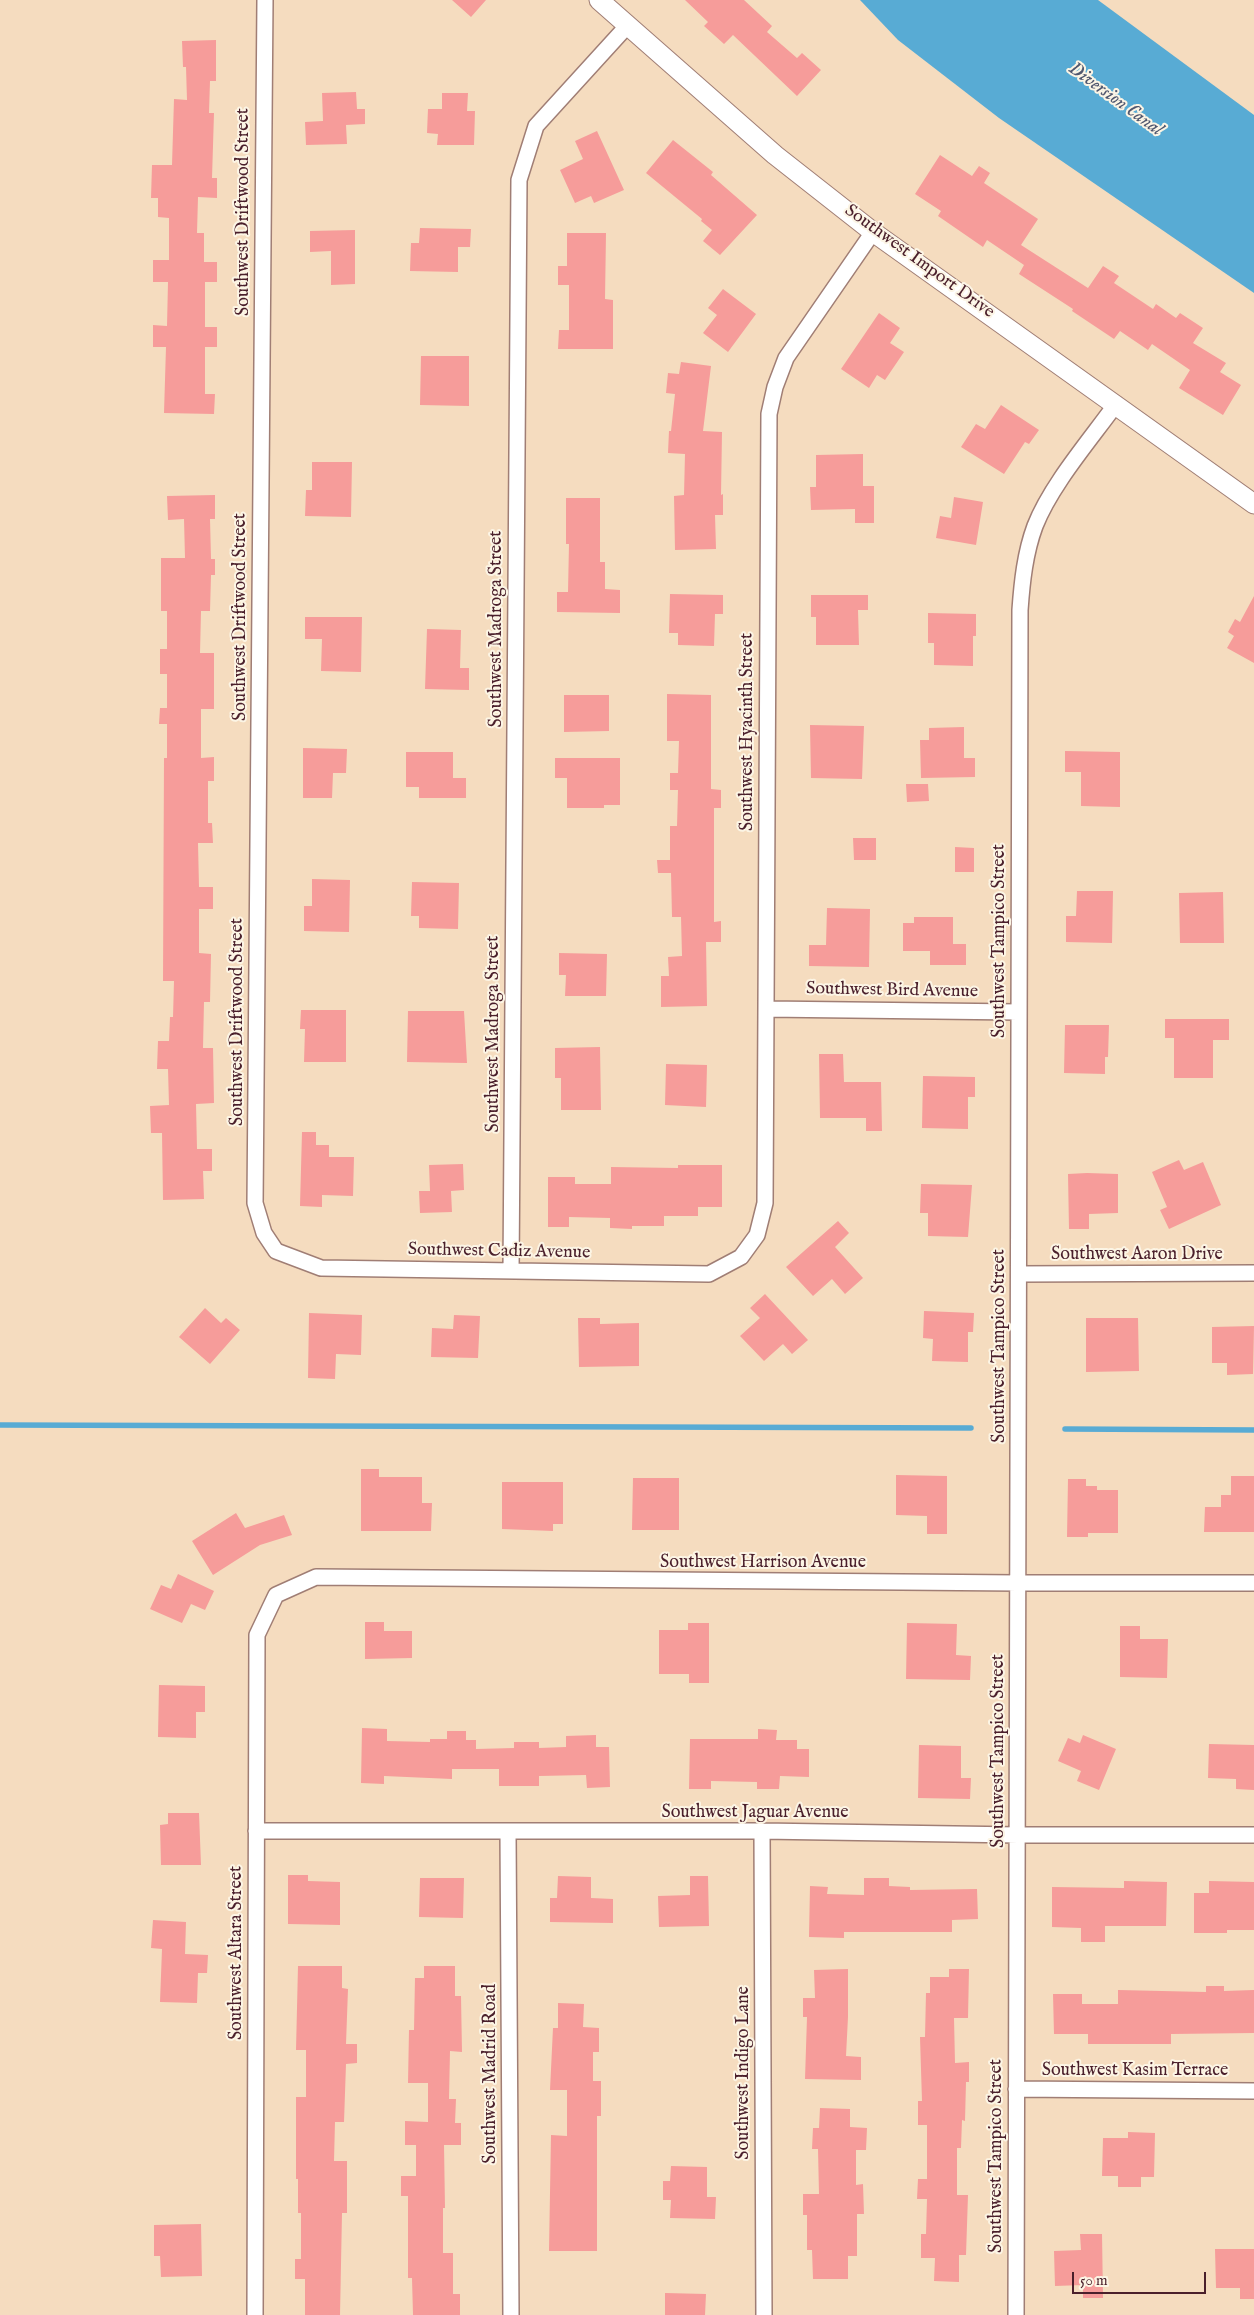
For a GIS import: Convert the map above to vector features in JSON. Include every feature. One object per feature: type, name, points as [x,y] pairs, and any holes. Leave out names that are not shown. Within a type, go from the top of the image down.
[{"type":"street","name":"Southwest Driftwood Street","points":[[264,0],[256,1203],[264,1233]]},
{"type":"street","name":"Southwest Import Drive","points":[[600,0],[775,154],[873,232],[1254,504]]},
{"type":"street","name":"Southwest Madroga Street","points":[[511,1271],[519,180],[536,126],[628,25]]},
{"type":"street","name":"Southwest Hyacinth Street","points":[[741,1258],[757,1235],[765,1203],[768,414],[775,387],[786,358],[873,232]]},
{"type":"street","name":"Southwest Tampico Street","points":[[1016,2315],[1020,620],[1023,578],[1028,548],[1035,525],[1052,493],[1116,404]]},
{"type":"street","name":"Southwest Bird Avenue","points":[[766,1009],[1018,1012]]},
{"type":"street","name":"Southwest Cadiz Avenue","points":[[264,1233],[276,1251],[321,1268],[709,1274],[741,1258]]},
{"type":"street","name":"Southwest Aaron Drive","points":[[1019,1274],[1254,1273]]},
{"type":"street","name":"Southwest Harrison Avenue","points":[[276,1595],[316,1578],[1018,1584],[1254,1583]]},
{"type":"street","name":"Southwest Altara Street","points":[[255,2315],[257,1635],[276,1595]]},
{"type":"street","name":"Southwest Jaguar Avenue","points":[[256,1830],[508,1832],[762,1831],[1018,1835],[1254,1835]]},
{"type":"street","name":"Southwest Indigo Lane","points":[[762,1831],[764,2315]]},
{"type":"street","name":"Southwest Madrid Road","points":[[508,1832],[511,2315]]},
{"type":"street","name":"Southwest Kasim Terrace","points":[[1016,2089],[1254,2091]]},
{"type":"water","name":"Diversion Canal","points":[[860,0],[1098,0],[1254,115],[1254,293],[999,118],[898,40]]},
{"type":"building","points":[[452,0],[486,0],[471,17]]},
{"type":"building","points":[[685,0],[744,0],[772,26],[767,32],[797,58],[802,53],[821,70],[797,96],[733,35],[724,44],[704,26],[708,22]]},
{"type":"building","points":[[216,40],[216,81],[210,81],[209,113],[214,113],[212,178],[217,178],[217,198],[198,197],[197,233],[204,233],[204,262],[217,262],[217,282],[205,282],[205,327],[217,327],[217,347],[205,347],[205,394],[215,394],[214,414],[164,413],[166,347],[153,347],[153,325],[167,326],[168,282],[153,282],[153,260],[169,260],[169,218],[158,217],[158,198],[151,198],[152,165],[172,165],[174,99],[187,100],[186,67],[183,67],[182,41]]},
{"type":"building","points":[[356,92],[357,109],[365,109],[365,124],[346,125],[347,144],[306,145],[305,122],[323,121],[322,93]]},
{"type":"building","points":[[442,93],[468,93],[467,111],[475,111],[474,145],[437,145],[438,134],[427,133],[428,109],[442,109]]},
{"type":"building","points":[[597,131],[624,190],[594,203],[591,196],[575,203],[560,170],[583,159],[575,141]]},
{"type":"building","points":[[673,140],[713,172],[711,175],[757,215],[720,255],[703,241],[712,230],[701,221],[702,219],[646,173]]},
{"type":"building","points":[[940,155],[972,176],[979,166],[990,173],[984,183],[1038,219],[1021,245],[1088,288],[1103,266],[1119,276],[1114,283],[1153,309],[1156,304],[1176,318],[1180,313],[1203,328],[1193,343],[1226,363],[1220,372],[1241,385],[1223,415],[1179,388],[1190,370],[1152,344],[1148,350],[1120,331],[1114,339],[1072,311],[1073,309],[1019,274],[1024,265],[987,240],[983,247],[938,216],[941,211],[915,194]]},
{"type":"building","points":[[420,228],[471,229],[470,247],[458,247],[458,272],[410,271],[411,243],[419,243]]},
{"type":"building","points":[[355,230],[355,284],[331,285],[331,251],[310,252],[310,231]]},
{"type":"building","points":[[567,233],[606,233],[605,299],[613,300],[613,349],[558,349],[559,330],[569,330],[569,285],[558,285],[558,266],[567,266]]},
{"type":"building","points":[[723,289],[756,314],[728,352],[703,333],[717,315],[708,308]]},
{"type":"building","points":[[879,313],[900,328],[890,343],[904,352],[885,380],[877,375],[869,388],[841,369]]},
{"type":"building","points":[[421,356],[469,356],[469,406],[420,405]]},
{"type":"building","points":[[681,362],[711,366],[703,431],[722,432],[721,495],[723,494],[723,515],[715,515],[716,549],[675,550],[674,496],[684,495],[685,454],[668,453],[669,431],[671,431],[675,394],[666,393],[668,373],[679,374]]},
{"type":"building","points":[[1001,405],[1039,430],[1029,444],[1025,442],[1004,474],[961,447],[976,424],[985,429]]},
{"type":"building","points":[[863,454],[863,486],[874,486],[874,523],[855,523],[855,509],[811,510],[810,487],[816,487],[816,455]]},
{"type":"building","points":[[312,462],[352,462],[351,517],[305,516],[306,490],[312,490]]},
{"type":"building","points":[[215,495],[215,519],[210,519],[211,559],[215,559],[215,575],[211,575],[210,611],[201,611],[200,653],[214,653],[214,709],[201,709],[201,758],[214,757],[214,781],[208,781],[208,823],[212,823],[213,843],[198,843],[199,887],[213,887],[213,909],[199,909],[199,953],[211,954],[210,1002],[204,1002],[203,1048],[213,1048],[214,1103],[196,1104],[197,1149],[212,1149],[212,1171],[203,1171],[204,1199],[163,1200],[162,1133],[151,1133],[150,1106],[169,1105],[168,1069],[157,1069],[158,1041],[169,1041],[170,1017],[173,1017],[174,981],[163,981],[164,758],[167,758],[167,724],[159,724],[160,708],[167,708],[167,674],[160,674],[160,649],[167,649],[167,611],[161,611],[161,558],[185,558],[184,519],[168,520],[167,496]]},
{"type":"building","points":[[954,497],[983,502],[976,545],[936,538],[940,516],[951,518]]},
{"type":"building","points":[[566,498],[600,498],[600,562],[605,562],[605,589],[620,590],[620,613],[557,612],[557,592],[568,592],[569,544],[566,544]]},
{"type":"building","points":[[670,594],[723,595],[723,614],[715,614],[714,646],[678,645],[678,633],[669,633]]},
{"type":"building","points":[[811,595],[868,595],[868,610],[858,610],[859,645],[816,645],[816,617],[811,617]]},
{"type":"building","points":[[1254,596],[1254,663],[1227,648],[1234,636],[1228,632],[1235,619],[1240,622]]},
{"type":"building","points":[[928,613],[976,614],[976,636],[973,636],[973,666],[934,665],[934,643],[928,643]]},
{"type":"building","points":[[305,617],[362,617],[361,672],[321,671],[322,639],[305,639]]},
{"type":"building","points":[[427,629],[461,630],[460,668],[469,668],[469,690],[425,689]]},
{"type":"building","points":[[667,694],[711,695],[711,789],[721,790],[721,808],[714,808],[714,922],[721,921],[721,942],[706,942],[707,1006],[661,1007],[661,976],[669,976],[668,957],[682,956],[681,917],[672,917],[671,873],[658,873],[657,860],[670,860],[670,826],[677,826],[678,790],[670,790],[670,773],[678,773],[679,741],[667,741]]},
{"type":"building","points":[[564,695],[609,695],[609,731],[564,732]]},
{"type":"building","points":[[810,725],[864,726],[862,779],[811,778]]},
{"type":"building","points":[[964,727],[964,758],[975,758],[975,777],[921,778],[920,740],[929,740],[929,728]]},
{"type":"building","points":[[303,748],[347,749],[346,773],[333,773],[332,798],[303,798]]},
{"type":"building","points":[[1065,751],[1120,752],[1120,807],[1081,806],[1081,772],[1065,772]]},
{"type":"building","points":[[406,752],[453,752],[453,778],[466,778],[466,798],[419,798],[419,787],[406,787]]},
{"type":"building","points":[[555,758],[620,758],[620,805],[604,805],[604,808],[567,808],[567,778],[555,778]]},
{"type":"building","points":[[906,784],[928,784],[929,801],[907,802]]},
{"type":"building","points":[[853,838],[876,838],[876,860],[854,860]]},
{"type":"building","points":[[955,847],[974,848],[974,872],[955,872]]},
{"type":"building","points":[[312,879],[350,880],[349,932],[304,931],[304,906],[312,906]]},
{"type":"building","points":[[412,882],[459,883],[458,929],[419,928],[419,916],[411,916]]},
{"type":"building","points":[[1077,891],[1113,891],[1112,943],[1066,942],[1066,916],[1076,916]]},
{"type":"building","points":[[1223,892],[1224,943],[1180,943],[1179,893]]},
{"type":"building","points":[[827,908],[870,909],[869,967],[809,966],[809,945],[826,945]]},
{"type":"building","points":[[914,917],[953,917],[953,944],[966,944],[966,965],[930,965],[930,951],[903,951],[903,923],[914,923]]},
{"type":"building","points":[[559,953],[607,954],[606,996],[565,996],[566,975],[559,975]]},
{"type":"building","points":[[301,1010],[346,1010],[346,1062],[304,1062],[305,1029],[300,1029]]},
{"type":"building","points":[[408,1011],[464,1011],[467,1063],[407,1062]]},
{"type":"building","points":[[1165,1019],[1229,1019],[1229,1040],[1213,1040],[1213,1078],[1174,1078],[1174,1038],[1165,1038]]},
{"type":"building","points":[[1065,1025],[1109,1025],[1108,1057],[1105,1057],[1105,1074],[1064,1073]]},
{"type":"building","points":[[600,1047],[601,1110],[561,1110],[561,1078],[555,1078],[555,1048]]},
{"type":"building","points":[[819,1054],[843,1054],[844,1082],[881,1082],[882,1131],[866,1131],[866,1118],[820,1118]]},
{"type":"building","points":[[666,1064],[707,1065],[706,1107],[665,1105]]},
{"type":"building","points":[[923,1076],[975,1077],[975,1097],[968,1097],[968,1129],[922,1128]]},
{"type":"building","points":[[302,1132],[316,1132],[316,1145],[329,1145],[329,1157],[354,1157],[353,1196],[322,1195],[322,1207],[300,1206]]},
{"type":"building","points":[[1179,1160],[1184,1170],[1203,1162],[1221,1205],[1169,1229],[1160,1210],[1167,1207],[1152,1172]]},
{"type":"building","points":[[463,1164],[464,1190],[451,1191],[452,1212],[420,1213],[419,1191],[430,1191],[429,1165]]},
{"type":"building","points":[[678,1165],[722,1165],[722,1207],[698,1207],[698,1216],[664,1216],[664,1226],[632,1226],[632,1229],[610,1228],[610,1218],[569,1217],[569,1227],[548,1227],[548,1177],[575,1177],[575,1184],[611,1184],[611,1167],[678,1168]]},
{"type":"building","points":[[1068,1174],[1118,1174],[1118,1213],[1089,1214],[1089,1229],[1069,1229]]},
{"type":"building","points":[[921,1184],[972,1185],[968,1237],[928,1236],[928,1213],[920,1213]]},
{"type":"building","points":[[838,1221],[849,1233],[835,1247],[863,1278],[845,1294],[832,1279],[813,1296],[786,1267]]},
{"type":"building","points":[[765,1294],[808,1340],[792,1354],[783,1344],[764,1361],[740,1336],[760,1318],[750,1308]]},
{"type":"building","points":[[205,1308],[221,1323],[226,1318],[240,1330],[210,1364],[179,1337]]},
{"type":"building","points":[[924,1311],[974,1313],[973,1332],[968,1332],[968,1362],[932,1361],[933,1339],[923,1338]]},
{"type":"building","points":[[309,1313],[362,1315],[361,1355],[336,1354],[335,1379],[308,1378]]},
{"type":"building","points":[[454,1315],[480,1316],[478,1358],[431,1357],[432,1328],[453,1329]]},
{"type":"building","points":[[578,1318],[600,1318],[600,1324],[639,1323],[639,1366],[579,1367]]},
{"type":"building","points":[[1086,1318],[1138,1318],[1139,1371],[1086,1372]]},
{"type":"building","points":[[1254,1326],[1253,1374],[1227,1375],[1227,1363],[1212,1363],[1212,1327]]},
{"type":"building","points":[[361,1469],[379,1469],[379,1477],[422,1477],[422,1503],[432,1503],[431,1531],[361,1531]]},
{"type":"building","points":[[896,1475],[947,1476],[947,1534],[927,1534],[927,1516],[896,1515]]},
{"type":"building","points":[[1231,1476],[1254,1476],[1254,1532],[1204,1532],[1205,1507],[1221,1507],[1221,1495],[1231,1495]]},
{"type":"building","points":[[633,1478],[679,1478],[679,1530],[632,1530]]},
{"type":"building","points":[[1068,1479],[1086,1479],[1086,1486],[1097,1486],[1097,1490],[1118,1490],[1118,1533],[1088,1533],[1088,1537],[1067,1537]]},
{"type":"building","points":[[502,1482],[563,1482],[563,1524],[553,1524],[553,1531],[502,1529]]},
{"type":"building","points":[[236,1513],[245,1528],[284,1515],[292,1535],[260,1545],[213,1575],[192,1541]]},
{"type":"building","points":[[178,1574],[214,1591],[205,1610],[191,1604],[182,1623],[150,1609],[161,1585],[171,1589]]},
{"type":"building","points":[[365,1622],[384,1622],[384,1631],[412,1631],[412,1658],[365,1659]]},
{"type":"building","points":[[688,1623],[709,1623],[709,1683],[689,1683],[689,1674],[659,1674],[659,1630],[688,1630]]},
{"type":"building","points":[[907,1623],[957,1624],[956,1655],[971,1656],[970,1680],[906,1679]]},
{"type":"building","points":[[1120,1626],[1140,1626],[1140,1639],[1168,1639],[1167,1678],[1120,1677]]},
{"type":"building","points":[[159,1685],[205,1686],[205,1712],[196,1712],[196,1738],[158,1737]]},
{"type":"building","points":[[362,1728],[387,1729],[387,1741],[430,1742],[430,1739],[447,1739],[447,1731],[466,1731],[466,1740],[476,1740],[476,1749],[514,1748],[514,1742],[539,1742],[539,1748],[566,1747],[566,1736],[596,1735],[596,1747],[609,1747],[610,1787],[587,1788],[586,1775],[539,1776],[539,1786],[499,1786],[499,1769],[452,1769],[452,1779],[384,1776],[384,1784],[361,1783]]},
{"type":"building","points":[[758,1729],[777,1730],[776,1740],[797,1740],[797,1749],[809,1749],[809,1777],[780,1776],[779,1789],[757,1789],[757,1782],[711,1781],[711,1789],[689,1789],[690,1739],[758,1739]]},
{"type":"building","points":[[1083,1735],[1116,1749],[1099,1790],[1077,1781],[1081,1771],[1058,1761],[1068,1738],[1080,1743]]},
{"type":"building","points":[[1209,1744],[1254,1745],[1254,1790],[1236,1789],[1236,1779],[1208,1778]]},
{"type":"building","points":[[919,1745],[961,1746],[961,1778],[971,1778],[970,1799],[918,1798]]},
{"type":"building","points":[[168,1813],[199,1813],[201,1865],[161,1865],[160,1825],[168,1824]]},
{"type":"building","points":[[288,1875],[308,1875],[308,1881],[340,1882],[340,1925],[288,1924]]},
{"type":"building","points":[[558,1876],[591,1877],[591,1898],[613,1899],[613,1923],[550,1922],[550,1898],[557,1898]]},
{"type":"building","points":[[690,1876],[708,1876],[709,1926],[659,1927],[658,1896],[690,1895]]},
{"type":"building","points":[[420,1878],[464,1878],[463,1918],[419,1917]]},
{"type":"building","points":[[864,1878],[889,1878],[889,1886],[910,1887],[910,1890],[977,1889],[978,1919],[952,1920],[952,1932],[844,1932],[844,1938],[809,1937],[810,1886],[828,1887],[827,1894],[864,1895]]},
{"type":"building","points":[[1124,1881],[1167,1882],[1166,1926],[1105,1926],[1105,1942],[1081,1942],[1081,1928],[1052,1927],[1052,1887],[1124,1888]]},
{"type":"building","points":[[1209,1881],[1254,1882],[1254,1930],[1227,1930],[1227,1933],[1194,1933],[1194,1893],[1209,1893]]},
{"type":"building","points":[[153,1920],[186,1922],[185,1954],[208,1955],[207,1973],[198,1973],[197,2003],[160,2002],[162,1949],[151,1948]]},
{"type":"building","points":[[298,1966],[342,1966],[342,1988],[348,1989],[346,2044],[357,2044],[357,2063],[346,2064],[344,2122],[335,2122],[334,2161],[347,2161],[347,2213],[342,2213],[340,2315],[305,2315],[305,2279],[295,2279],[295,2259],[301,2259],[301,2213],[298,2213],[298,2179],[296,2179],[296,2097],[306,2097],[306,2050],[296,2050]]},
{"type":"building","points":[[424,1966],[455,1966],[455,1996],[461,1996],[462,2052],[450,2051],[449,2099],[456,2099],[455,2123],[461,2123],[461,2145],[444,2145],[445,2208],[443,2208],[443,2253],[453,2253],[453,2294],[460,2294],[460,2315],[413,2315],[412,2278],[408,2278],[408,2196],[401,2196],[401,2176],[416,2176],[416,2145],[405,2145],[405,2121],[428,2122],[428,2083],[408,2083],[409,2030],[414,2030],[415,1978],[424,1978]]},
{"type":"building","points":[[848,1969],[846,2056],[861,2057],[861,2080],[805,2079],[807,2017],[803,2017],[803,1998],[815,1998],[814,1970]]},
{"type":"building","points":[[949,1969],[969,1969],[968,2018],[954,2018],[955,2063],[969,2062],[969,2082],[966,2082],[965,2121],[962,2120],[961,2148],[957,2148],[957,2195],[968,2195],[966,2255],[959,2255],[959,2282],[934,2281],[935,2258],[921,2258],[921,2234],[926,2234],[927,2199],[917,2199],[918,2179],[927,2179],[927,2125],[918,2125],[918,2101],[922,2101],[920,2037],[925,2037],[926,1993],[930,1993],[930,1977],[949,1977]]},
{"type":"building","points":[[1206,1986],[1224,1986],[1224,1991],[1254,1990],[1254,2033],[1171,2034],[1171,2044],[1088,2044],[1088,2034],[1054,2034],[1053,1994],[1082,1994],[1082,2004],[1118,2004],[1118,1990],[1206,1992]]},
{"type":"building","points":[[558,2003],[584,2004],[583,2027],[599,2028],[599,2052],[593,2052],[593,2081],[601,2081],[601,2116],[597,2116],[597,2251],[549,2251],[551,2135],[567,2136],[567,2090],[550,2090],[553,2028],[558,2028]]},
{"type":"building","points":[[820,2108],[850,2109],[850,2127],[867,2128],[866,2150],[856,2150],[856,2185],[863,2184],[864,2214],[857,2214],[857,2256],[848,2256],[848,2279],[813,2279],[812,2250],[807,2250],[807,2215],[803,2215],[803,2194],[819,2194],[818,2149],[812,2149],[813,2128],[819,2128]]},
{"type":"building","points":[[1128,2132],[1155,2133],[1154,2177],[1141,2177],[1141,2187],[1118,2187],[1118,2176],[1102,2176],[1103,2138],[1128,2138]]},
{"type":"building","points":[[671,2166],[707,2167],[707,2197],[716,2197],[715,2219],[670,2218],[671,2200],[663,2200],[663,2181],[670,2181]]},
{"type":"building","points":[[201,2224],[202,2276],[161,2277],[160,2256],[154,2256],[154,2225]]},
{"type":"building","points":[[1080,2234],[1102,2234],[1103,2298],[1083,2298],[1083,2285],[1055,2286],[1054,2251],[1081,2250]]},
{"type":"building","points":[[1215,2249],[1254,2249],[1254,2299],[1240,2299],[1240,2288],[1216,2288]]},
{"type":"building","points":[[665,2293],[706,2294],[705,2315],[665,2315]]},
{"type":"waterway","points":[[0,1425],[971,1428]]},
{"type":"waterway","points":[[1065,1429],[1254,1430]]}]
